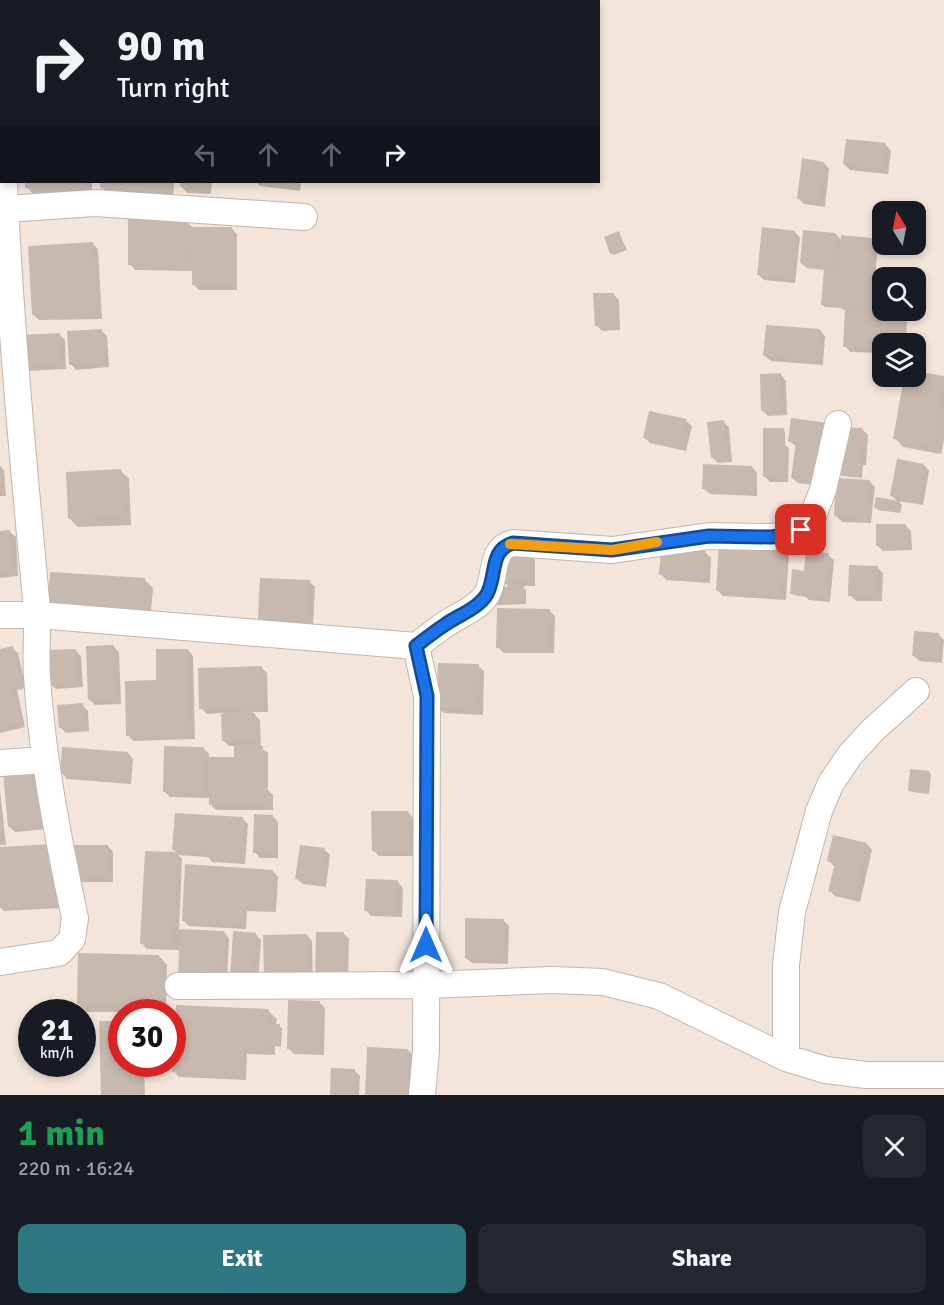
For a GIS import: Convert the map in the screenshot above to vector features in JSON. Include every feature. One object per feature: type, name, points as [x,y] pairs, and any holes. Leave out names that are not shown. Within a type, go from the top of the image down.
[{"type":"street","points":[[0,962],[59,953],[72,939],[75,918],[45,760],[36,673],[38,615],[18,405],[4,183]]},
{"type":"street","points":[[5,209],[95,203],[304,217]]},
{"type":"street","points":[[0,615],[38,615],[416,646],[480,603],[490,587],[497,555],[505,545],[513,543],[612,550],[709,536],[771,537],[795,534],[812,518],[823,490],[838,424]]},
{"type":"street","points":[[416,646],[427,696],[427,985],[426,1050],[422,1095]]},
{"type":"street","points":[[786,1058],[786,965],[792,912],[819,812],[831,783],[850,755],[872,731],[916,691]]},
{"type":"street","points":[[0,763],[45,760]]},
{"type":"street","points":[[178,986],[427,985],[551,980],[603,982],[659,996],[786,1058],[826,1070],[866,1076],[944,1075]]},
{"type":"building","points":[[846,139],[886,143],[883,169],[843,164]]},
{"type":"building","points":[[802,158],[824,162],[819,202],[797,199]]},
{"type":"building","points":[[25,183],[87,183],[87,189],[25,188]]},
{"type":"building","points":[[100,183],[169,183],[168,192],[100,188]]},
{"type":"building","points":[[181,183],[207,183],[206,189],[180,187]]},
{"type":"building","points":[[278,183],[296,183],[295,186]]},
{"type":"building","points":[[128,219],[187,220],[187,227],[232,227],[232,285],[192,285],[192,250],[187,250],[186,266],[128,265]]},
{"type":"building","points":[[762,227],[795,231],[790,278],[757,275]]},
{"type":"building","points":[[803,230],[836,233],[833,266],[800,263]]},
{"type":"building","points":[[619,231],[625,248],[610,254],[604,237]]},
{"type":"building","points":[[841,235],[872,238],[867,308],[821,305],[824,269],[838,271]]},
{"type":"building","points":[[93,242],[97,314],[32,315],[28,246]]},
{"type":"building","points":[[593,293],[614,293],[615,325],[595,326]]},
{"type":"building","points":[[845,310],[872,311],[872,321],[902,321],[901,333],[872,333],[872,348],[843,347]]},
{"type":"building","points":[[766,325],[820,329],[818,360],[763,356]]},
{"type":"building","points":[[102,329],[104,362],[69,365],[67,331]]},
{"type":"building","points":[[60,333],[61,364],[21,366],[20,335]]},
{"type":"building","points":[[781,373],[782,410],[761,411],[760,374]]},
{"type":"building","points":[[926,373],[944,376],[933,446],[893,439],[902,387],[926,387]]},
{"type":"building","points":[[649,411],[687,419],[680,446],[643,438]]},
{"type":"building","points":[[791,418],[829,423],[821,482],[791,478],[796,442],[788,441]]},
{"type":"building","points":[[724,420],[727,456],[711,458],[707,422]]},
{"type":"building","points":[[842,427],[863,428],[860,476],[839,474]]},
{"type":"building","points":[[763,428],[784,428],[783,477],[763,477]]},
{"type":"building","points":[[897,459],[924,464],[918,501],[890,496]]},
{"type":"building","points":[[703,464],[752,466],[752,491],[702,489]]},
{"type":"building","points":[[121,469],[123,516],[68,519],[66,472]]},
{"type":"building","points":[[836,478],[870,480],[865,518],[834,516]]},
{"type":"building","points":[[876,497],[900,501],[898,512],[874,508]]},
{"type":"building","points":[[876,524],[906,524],[907,545],[876,546]]},
{"type":"building","points":[[10,530],[13,571],[0,572],[0,531]]},
{"type":"building","points":[[719,542],[784,546],[781,596],[716,591]]},
{"type":"building","points":[[661,548],[706,551],[704,578],[659,575]]},
{"type":"building","points":[[806,551],[829,553],[825,597],[790,594],[792,569],[804,571]]},
{"type":"building","points":[[530,553],[530,581],[501,581],[501,554]]},
{"type":"building","points":[[849,565],[878,566],[877,596],[848,596]]},
{"type":"building","points":[[50,572],[145,578],[142,616],[48,610]]},
{"type":"building","points":[[260,578],[310,580],[308,621],[258,619]]},
{"type":"building","points":[[524,586],[524,602],[495,603],[494,587]]},
{"type":"building","points":[[497,608],[550,609],[549,648],[496,648]]},
{"type":"building","points":[[914,631],[939,633],[937,658],[912,656]]},
{"type":"building","points":[[114,645],[116,699],[88,700],[86,646]]},
{"type":"building","points":[[13,646],[21,682],[12,685],[21,722],[0,726],[0,649]]},
{"type":"building","points":[[76,649],[78,682],[49,684],[47,650]]},
{"type":"building","points":[[156,649],[188,649],[190,734],[126,736],[125,681],[156,680]]},
{"type":"building","points":[[438,663],[479,664],[477,710],[436,708]]},
{"type":"building","points":[[262,666],[263,706],[199,709],[198,668]]},
{"type":"building","points":[[83,703],[84,726],[59,728],[57,705]]},
{"type":"building","points":[[255,713],[256,740],[222,741],[221,714]]},
{"type":"building","points":[[164,746],[204,747],[203,793],[163,792]]},
{"type":"building","points":[[234,746],[263,746],[263,788],[268,788],[268,805],[209,805],[209,757],[234,757]]},
{"type":"building","points":[[62,747],[128,752],[126,779],[60,774]]},
{"type":"building","points":[[910,769],[929,771],[927,792],[908,791]]},
{"type":"building","points":[[38,770],[43,824],[8,827],[3,773]]},
{"type":"building","points":[[371,811],[408,811],[409,851],[372,851]]},
{"type":"building","points":[[175,813],[243,817],[240,859],[205,857],[205,852],[172,850]]},
{"type":"building","points":[[254,814],[273,815],[273,853],[253,853]]},
{"type":"building","points":[[833,835],[867,843],[855,897],[828,891],[835,863],[827,861]]},
{"type":"building","points":[[52,844],[56,903],[0,906],[0,847]]},
{"type":"building","points":[[73,845],[108,845],[108,877],[73,877]]},
{"type":"building","points":[[300,845],[325,848],[321,882],[295,879]]},
{"type":"building","points":[[145,851],[177,852],[173,945],[140,944]]},
{"type":"building","points":[[185,864],[273,870],[271,907],[242,906],[240,924],[182,921]]},
{"type":"building","points":[[366,879],[398,880],[397,912],[364,911]]},
{"type":"building","points":[[465,918],[504,919],[503,959],[465,958]]},
{"type":"building","points":[[180,929],[224,931],[221,980],[178,978]]},
{"type":"building","points":[[233,931],[256,933],[252,980],[230,978]]},
{"type":"building","points":[[316,932],[344,932],[343,977],[315,977]]},
{"type":"building","points":[[307,934],[308,979],[264,980],[263,935]]},
{"type":"building","points":[[78,953],[159,955],[158,999],[108,999],[108,1005],[96,1004],[96,999],[77,999]]},
{"type":"building","points":[[288,1000],[320,1001],[319,1050],[287,1049]]},
{"type":"building","points":[[186,1005],[269,1009],[268,1024],[280,1024],[279,1045],[242,1046],[241,1075],[186,1073]]},
{"type":"building","points":[[99,1021],[108,1021],[108,1077],[139,1077],[140,1095],[101,1095]]},
{"type":"building","points":[[367,1047],[408,1049],[406,1095],[365,1095]]},
{"type":"building","points":[[331,1068],[355,1069],[354,1095],[330,1095]]},
{"type":"slow traffic","points":[[510,544],[612,550],[657,542]]},
{"type":"route","points":[[426,945],[427,696],[416,646],[480,603],[490,587],[497,555],[505,545],[513,543],[612,550],[709,536],[771,537],[795,534],[801,530]]}]
